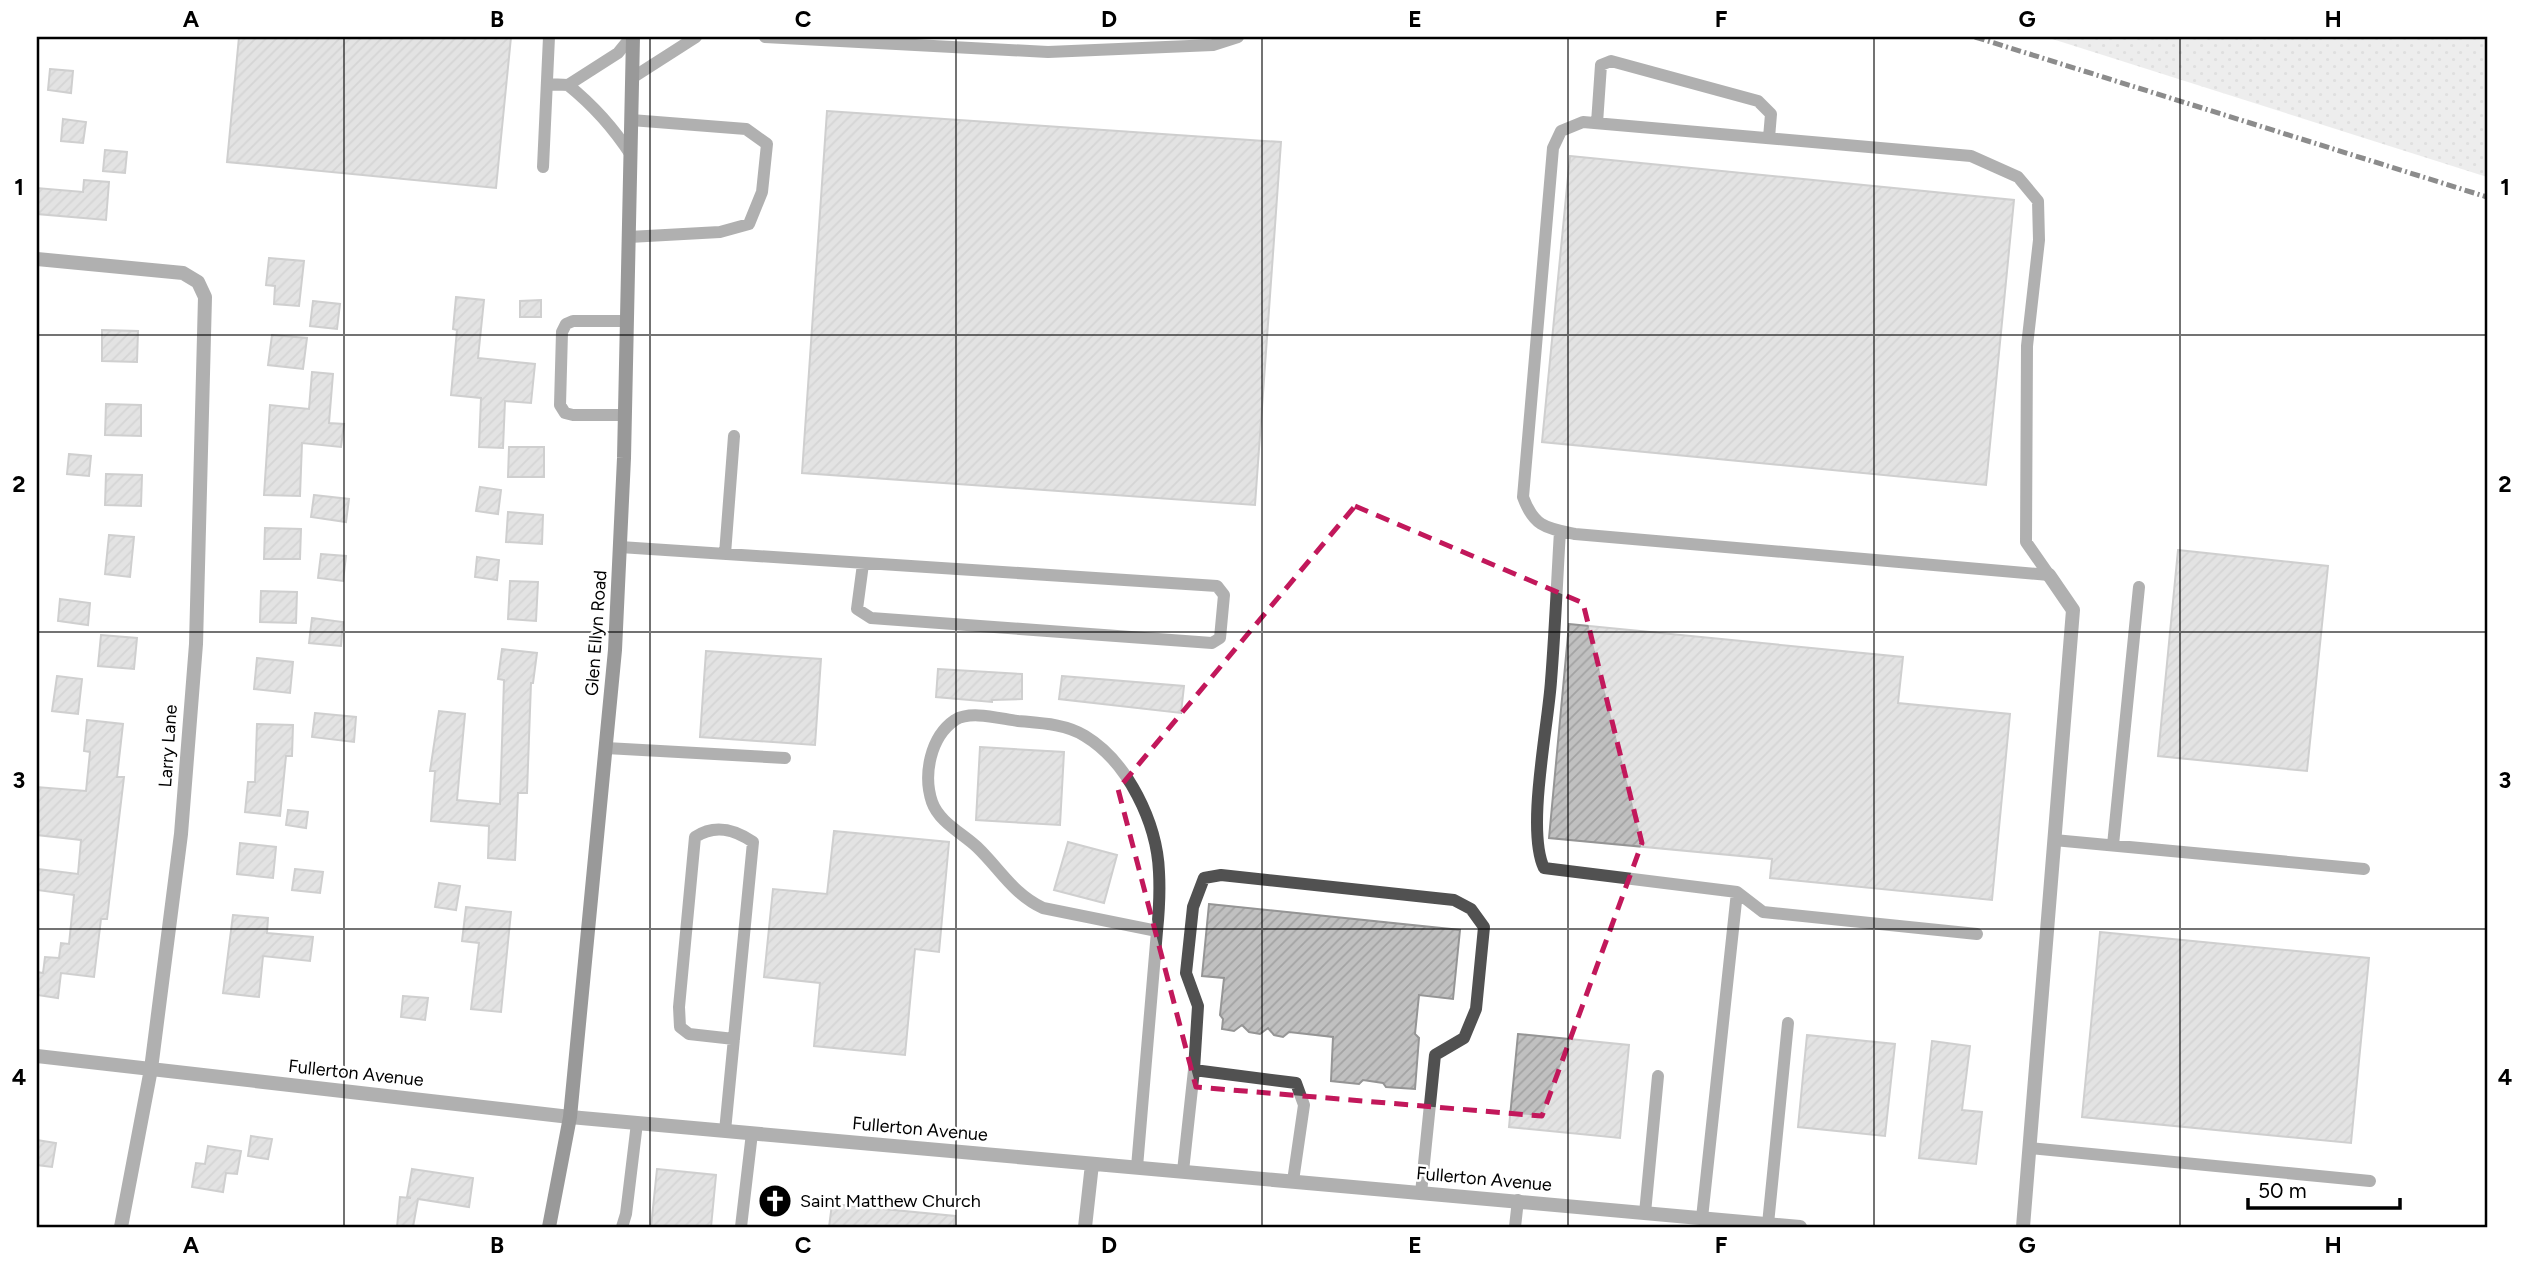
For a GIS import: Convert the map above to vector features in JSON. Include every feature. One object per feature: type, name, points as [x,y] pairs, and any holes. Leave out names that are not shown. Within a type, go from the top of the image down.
[{"type":"street","name":"Glen Ellyn Road","points":[[549,1227],[570,1116],[615,650],[625,415],[632,37]]},
{"type":"street","name":"Larry Lane","points":[[37,259],[183,273],[198,282],[205,297],[195,644],[181,834],[151,1069],[121,1227]]},
{"type":"street","points":[[2023,1227],[2073,610],[2049,576]]},
{"type":"street","name":"Fullerton Avenue","points":[[37,1056],[637,1123],[1800,1227]]},
{"type":"street","points":[[1086,1227],[1092,1164]]},
{"type":"lane","points":[[543,167],[549,37]]},
{"type":"lane","points":[[547,84],[568,85],[618,53],[632,37]]},
{"type":"lane","points":[[632,78],[696,37]]},
{"type":"lane","points":[[765,37],[1048,52],[1213,46],[1238,37]]},
{"type":"lane","points":[[1597,123],[1601,65],[1611,61],[1758,101],[1771,114],[1769,138]]},
{"type":"lane","points":[[568,85],[614,128],[631,155]]},
{"type":"lane","points":[[629,237],[720,232],[749,224],[762,192],[766,144],[746,129],[631,120]]},
{"type":"lane","points":[[1583,122],[1971,156],[2018,177],[2038,201],[2039,240],[2027,346],[2026,542],[2049,576],[1560,531],[1541,526],[1529,514],[1523,497],[1553,148],[1561,131],[1583,122]]},
{"type":"lane","points":[[625,415],[573,415],[565,412],[560,405],[562,332],[566,324],[573,321],[627,321]]},
{"type":"lane","points":[[725,554],[734,436]]},
{"type":"lane","points":[[1560,531],[1551,684],[1536,830],[1538,855],[1544,868],[1737,892],[1763,912],[1977,933]]},
{"type":"lane","points":[[620,547],[1217,586],[1224,595],[1220,638],[1212,643],[871,618],[857,609],[863,564]]},
{"type":"lane","points":[[2113,845],[2139,587]]},
{"type":"lane","points":[[1137,1167],[1157,931],[1159,870],[1154,842],[1140,799],[1110,755],[1084,735],[1048,724],[972,716],[957,719],[943,731],[933,746],[928,780],[932,803],[942,818],[977,847],[1025,900],[1043,908],[1157,931]]},
{"type":"lane","points":[[606,748],[785,758]]},
{"type":"lane","points":[[725,1130],[754,842],[739,832],[707,829],[695,837],[679,1007],[680,1027],[690,1034],[734,1039]]},
{"type":"lane","points":[[2054,840],[2364,869]]},
{"type":"lane","points":[[1183,1171],[1198,1006],[1186,973],[1193,907],[1204,878],[1221,875],[1454,900],[1471,908],[1484,927],[1476,1009],[1464,1038],[1436,1055],[1421,1193]]},
{"type":"lane","points":[[1702,1218],[1737,892]]},
{"type":"lane","points":[[1768,1224],[1788,1023]]},
{"type":"lane","points":[[1194,1070],[1296,1083],[1304,1105],[1293,1181]]},
{"type":"lane","points":[[1645,1213],[1658,1076]]},
{"type":"lane","points":[[622,1227],[626,1214],[637,1123]]},
{"type":"lane","points":[[741,1227],[752,1133]]},
{"type":"lane","points":[[2029,1147],[2370,1181]]},
{"type":"lane","points":[[1515,1227],[1518,1200]]},
{"type":"highlighted area","points":[[1355,506],[1583,603],[1642,843],[1542,1116],[1196,1087],[1118,789]]},
{"type":"shaded area","points":[[2046,37],[2487,37],[2487,177]]},
{"type":"building","points":[[239,37],[511,37],[496,188],[227,162]]},
{"type":"building","points":[[50,69],[73,71],[71,93],[48,90]]},
{"type":"building","points":[[827,111],[1281,142],[1255,505],[802,473]]},
{"type":"building","points":[[63,119],[86,122],[83,143],[61,141]]},
{"type":"building","points":[[105,150],[127,152],[125,173],[103,171]]},
{"type":"building","points":[[1570,156],[2014,200],[1986,485],[1542,442]]},
{"type":"building","points":[[84,180],[109,182],[106,220],[37,214],[37,188],[83,192]]},
{"type":"building","points":[[269,258],[304,261],[299,306],[274,304],[275,286],[266,285]]},
{"type":"building","points":[[456,297],[484,300],[478,358],[535,364],[531,403],[505,401],[503,448],[479,447],[481,398],[451,395],[457,330],[453,329]]},
{"type":"building","points":[[541,300],[541,317],[520,317],[520,301]]},
{"type":"building","points":[[313,301],[340,304],[337,329],[310,326]]},
{"type":"building","points":[[102,330],[138,331],[137,362],[102,361]]},
{"type":"building","points":[[272,335],[307,338],[303,369],[268,365]]},
{"type":"building","points":[[312,372],[333,374],[329,423],[344,424],[341,447],[302,443],[300,496],[264,495],[270,405],[309,409]]},
{"type":"building","points":[[106,404],[141,405],[141,436],[105,435]]},
{"type":"building","points":[[509,447],[544,447],[544,477],[508,477]]},
{"type":"building","points":[[69,454],[91,456],[89,476],[67,474]]},
{"type":"building","points":[[106,474],[142,475],[141,506],[105,505]]},
{"type":"building","points":[[480,487],[501,490],[498,514],[476,511]]},
{"type":"building","points":[[314,495],[349,499],[346,522],[311,517]]},
{"type":"building","points":[[508,512],[543,515],[542,544],[506,542]]},
{"type":"building","points":[[265,528],[301,529],[300,559],[264,559]]},
{"type":"building","points":[[109,535],[134,537],[130,577],[105,574]]},
{"type":"building","points":[[2178,550],[2328,566],[2307,771],[2158,756]]},
{"type":"building","points":[[321,554],[346,556],[343,581],[318,578]]},
{"type":"building","points":[[477,557],[499,560],[497,580],[475,577]]},
{"type":"building","points":[[510,581],[538,582],[536,621],[508,619]]},
{"type":"building","points":[[261,591],[297,592],[296,623],[260,622]]},
{"type":"building","points":[[60,599],[90,603],[88,625],[58,621]]},
{"type":"building","points":[[312,618],[343,622],[341,646],[309,643]]},
{"type":"building","points":[[1569,624],[1903,657],[1898,703],[2010,714],[1992,900],[1770,878],[1772,859],[1549,838]]},
{"type":"building","points":[[101,635],[137,638],[134,669],[98,666]]},
{"type":"building","points":[[502,649],[537,653],[531,683],[527,793],[518,793],[515,860],[488,858],[489,826],[431,821],[435,771],[430,771],[439,711],[465,714],[457,800],[500,804],[504,680],[498,679]]},
{"type":"building","points":[[706,651],[821,659],[815,745],[700,737]]},
{"type":"building","points":[[257,658],[293,662],[290,693],[254,689]]},
{"type":"building","points":[[938,669],[1022,674],[1022,699],[992,702],[936,697]]},
{"type":"building","points":[[57,676],[82,679],[78,714],[52,711]]},
{"type":"building","points":[[1062,676],[1184,686],[1181,713],[1059,699]]},
{"type":"building","points":[[315,713],[356,717],[354,742],[312,737]]},
{"type":"building","points":[[87,720],[123,724],[117,777],[124,777],[107,919],[101,919],[94,977],[61,973],[58,998],[37,995],[37,972],[43,973],[45,957],[59,958],[61,943],[69,944],[74,895],[37,890],[37,869],[78,874],[81,840],[37,835],[37,787],[86,791],[90,752],[84,751]]},
{"type":"building","points":[[257,724],[293,725],[292,756],[286,756],[280,816],[245,812],[248,782],[255,782]]},
{"type":"building","points":[[980,747],[1064,752],[1060,825],[976,820]]},
{"type":"building","points":[[288,810],[308,812],[306,828],[286,825]]},
{"type":"building","points":[[834,831],[949,842],[939,952],[915,949],[905,1055],[814,1046],[820,983],[764,977],[773,889],[827,894]]},
{"type":"building","points":[[1068,842],[1117,855],[1104,903],[1054,890]]},
{"type":"building","points":[[240,843],[276,847],[273,878],[237,874]]},
{"type":"building","points":[[295,869],[323,872],[320,893],[292,890]]},
{"type":"building","points":[[439,883],[460,886],[456,910],[435,907]]},
{"type":"building","points":[[1209,904],[1460,930],[1453,999],[1419,995],[1415,1034],[1419,1038],[1415,1089],[1386,1087],[1383,1083],[1363,1080],[1359,1084],[1331,1081],[1333,1037],[1289,1032],[1283,1037],[1274,1035],[1268,1028],[1260,1034],[1249,1032],[1242,1025],[1234,1031],[1222,1029],[1223,1019],[1220,1015],[1224,978],[1202,976]]},
{"type":"building","points":[[466,907],[511,912],[501,1012],[471,1009],[479,943],[462,941]]},
{"type":"building","points":[[233,915],[268,918],[267,933],[313,937],[310,961],[263,956],[259,997],[223,993]]},
{"type":"building","points":[[2100,932],[2369,958],[2351,1143],[2082,1117]]},
{"type":"building","points":[[403,996],[428,998],[425,1020],[401,1017]]},
{"type":"building","points":[[1518,1034],[1629,1045],[1620,1138],[1509,1127]]},
{"type":"building","points":[[1807,1035],[1895,1044],[1885,1136],[1798,1127]]},
{"type":"building","points":[[1932,1041],[1970,1046],[1962,1110],[1982,1112],[1976,1164],[1919,1158]]},
{"type":"building","points":[[251,1136],[272,1139],[268,1159],[248,1156]]},
{"type":"building","points":[[37,1140],[56,1143],[52,1167],[37,1165]]},
{"type":"building","points":[[208,1146],[241,1151],[237,1174],[226,1173],[223,1192],[192,1187],[196,1163],[205,1164]]},
{"type":"building","points":[[412,1169],[473,1178],[469,1207],[418,1199],[413,1227],[397,1227],[400,1197],[411,1198],[407,1197]]},
{"type":"building","points":[[657,1169],[716,1175],[711,1227],[651,1227]]},
{"type":"building","points":[[832,1204],[955,1216],[954,1227],[829,1227]]},
{"type":"railway","points":[[1975,37],[2487,197]]},
{"type":"place","name":"Saint Matthew Church","points":[[775,1201]]}]
